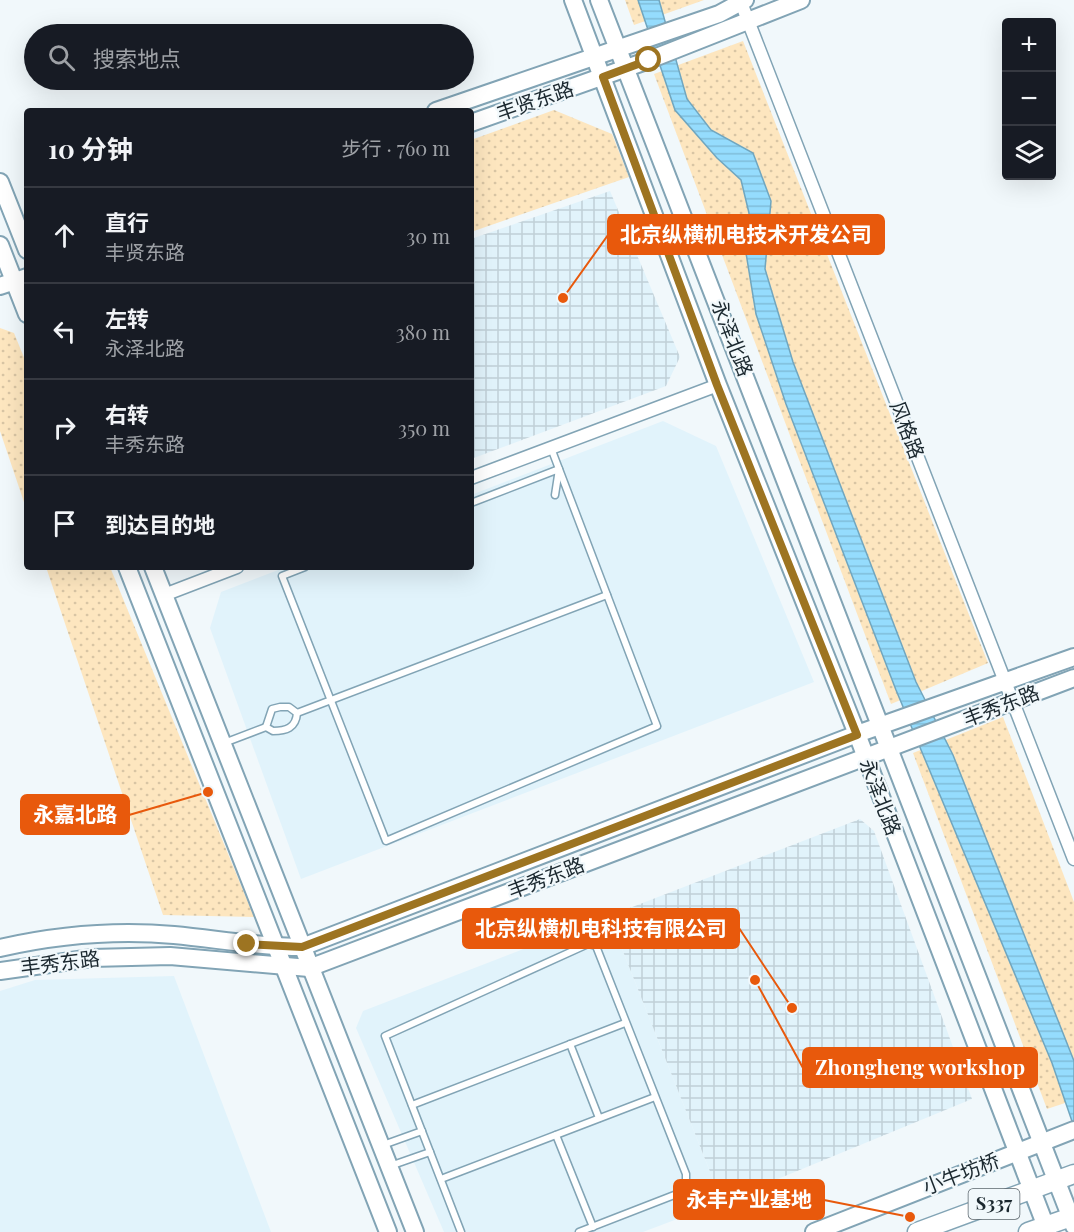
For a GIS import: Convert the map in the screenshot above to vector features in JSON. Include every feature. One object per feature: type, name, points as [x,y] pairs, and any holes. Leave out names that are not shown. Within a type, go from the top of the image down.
[{"type":"main road","name":"S337","points":[[917,1232],[1067,1177]]},
{"type":"main road","name":"S337","points":[[1040,1230],[1073,1219]]},
{"type":"street","name":"永泽北路","points":[[573,0],[717,385],[857,735],[1017,1153],[1031,1191],[1040,1230]]},
{"type":"street","name":"永泽北路","points":[[599,0],[890,747],[1049,1139],[1067,1177],[1073,1219]]},
{"type":"street","name":"丰贤东路","points":[[445,108],[719,14],[742,0]]},
{"type":"street","name":"风格路","points":[[742,0],[747,21],[1074,859]]},
{"type":"street","name":"丰贤东路","points":[[474,122],[649,60],[801,0]]},
{"type":"street","points":[[0,182],[24,244]]},
{"type":"street","points":[[24,252],[2,255],[24,306]]},
{"type":"street","points":[[474,477],[717,385]]},
{"type":"street","points":[[128,570],[388,1232]]},
{"type":"street","points":[[154,570],[309,968],[415,1232]]},
{"type":"street","points":[[164,595],[229,570]]},
{"type":"street","name":"丰秀东路","points":[[0,948],[91,933],[172,935],[278,947],[302,947],[857,735],[1074,657]]},
{"type":"street","name":"丰秀东路","points":[[0,971],[92,958],[170,956],[286,968],[309,968],[1074,678]]},
{"type":"street","name":"小牛坊桥","points":[[814,1232],[1074,1130]]},
{"type":"lane","points":[[297,570],[282,576],[386,841],[657,726],[551,448]]},
{"type":"lane","points":[[555,495],[559,470]]},
{"type":"lane","points":[[474,502],[559,470]]},
{"type":"lane","points":[[297,713],[607,595]]},
{"type":"lane","points":[[223,743],[266,727],[273,709],[289,708],[297,713]]},
{"type":"lane","points":[[266,727],[273,731],[289,729],[296,722],[297,713]]},
{"type":"lane","points":[[462,1232],[385,1036],[588,944],[596,946],[686,1174],[686,1184],[682,1192],[579,1232]]},
{"type":"lane","points":[[412,1105],[625,1023]]},
{"type":"lane","points":[[570,1044],[599,1118]]},
{"type":"lane","points":[[441,1179],[655,1097]]},
{"type":"lane","points":[[382,1145],[422,1131]]},
{"type":"lane","points":[[556,1135],[593,1227]]},
{"type":"lane","points":[[390,1166],[430,1152]]},
{"type":"shaded area","points":[[625,0],[704,0],[634,25]]},
{"type":"shaded area","points":[[743,41],[988,663],[891,704],[654,74]]},
{"type":"shaded area","points":[[554,110],[612,134],[629,177],[474,231],[474,139]]},
{"type":"shaded area","points":[[610,191],[680,357],[666,386],[474,458],[474,238]]},
{"type":"shaded area","points":[[0,328],[14,333],[24,358],[24,502],[0,431]]},
{"type":"shaded area","points":[[663,421],[716,446],[814,682],[301,879],[210,628],[221,592],[278,570],[474,570],[474,494]]},
{"type":"shaded area","points":[[47,570],[111,570],[254,917],[163,915]]},
{"type":"shaded area","points":[[1003,717],[1074,902],[1074,1100],[1047,1109],[913,753]]},
{"type":"shaded area","points":[[860,819],[874,831],[972,1099],[722,1202],[609,916]]},
{"type":"shaded area","points":[[609,916],[722,1202],[643,1232],[444,1232],[356,1028],[363,1011]]},
{"type":"shaded area","points":[[174,976],[271,1232],[0,1232],[0,991],[35,980]]},
{"type":"water","points":[[638,0],[659,0],[687,99],[711,130],[753,153],[771,201],[765,269],[793,362],[916,682],[953,755],[1074,1061],[1074,1127],[1052,1063],[896,690],[786,404],[756,314],[746,253],[749,213],[741,180],[717,158],[675,110]]},
{"type":"place","name":"北京纵横机电技术开发公司","points":[[563,298]]},
{"type":"place","name":"永嘉北路","points":[[208,792]]},
{"type":"place","name":"Zhongheng workshop","points":[[755,980]]},
{"type":"place","name":"北京纵横机电科技有限公司","points":[[792,1008]]},
{"type":"place","name":"永丰产业基地","points":[[910,1217]]},
{"type":"route","points":[[247,944],[302,947],[857,735],[717,385],[603,77],[649,60]]}]
